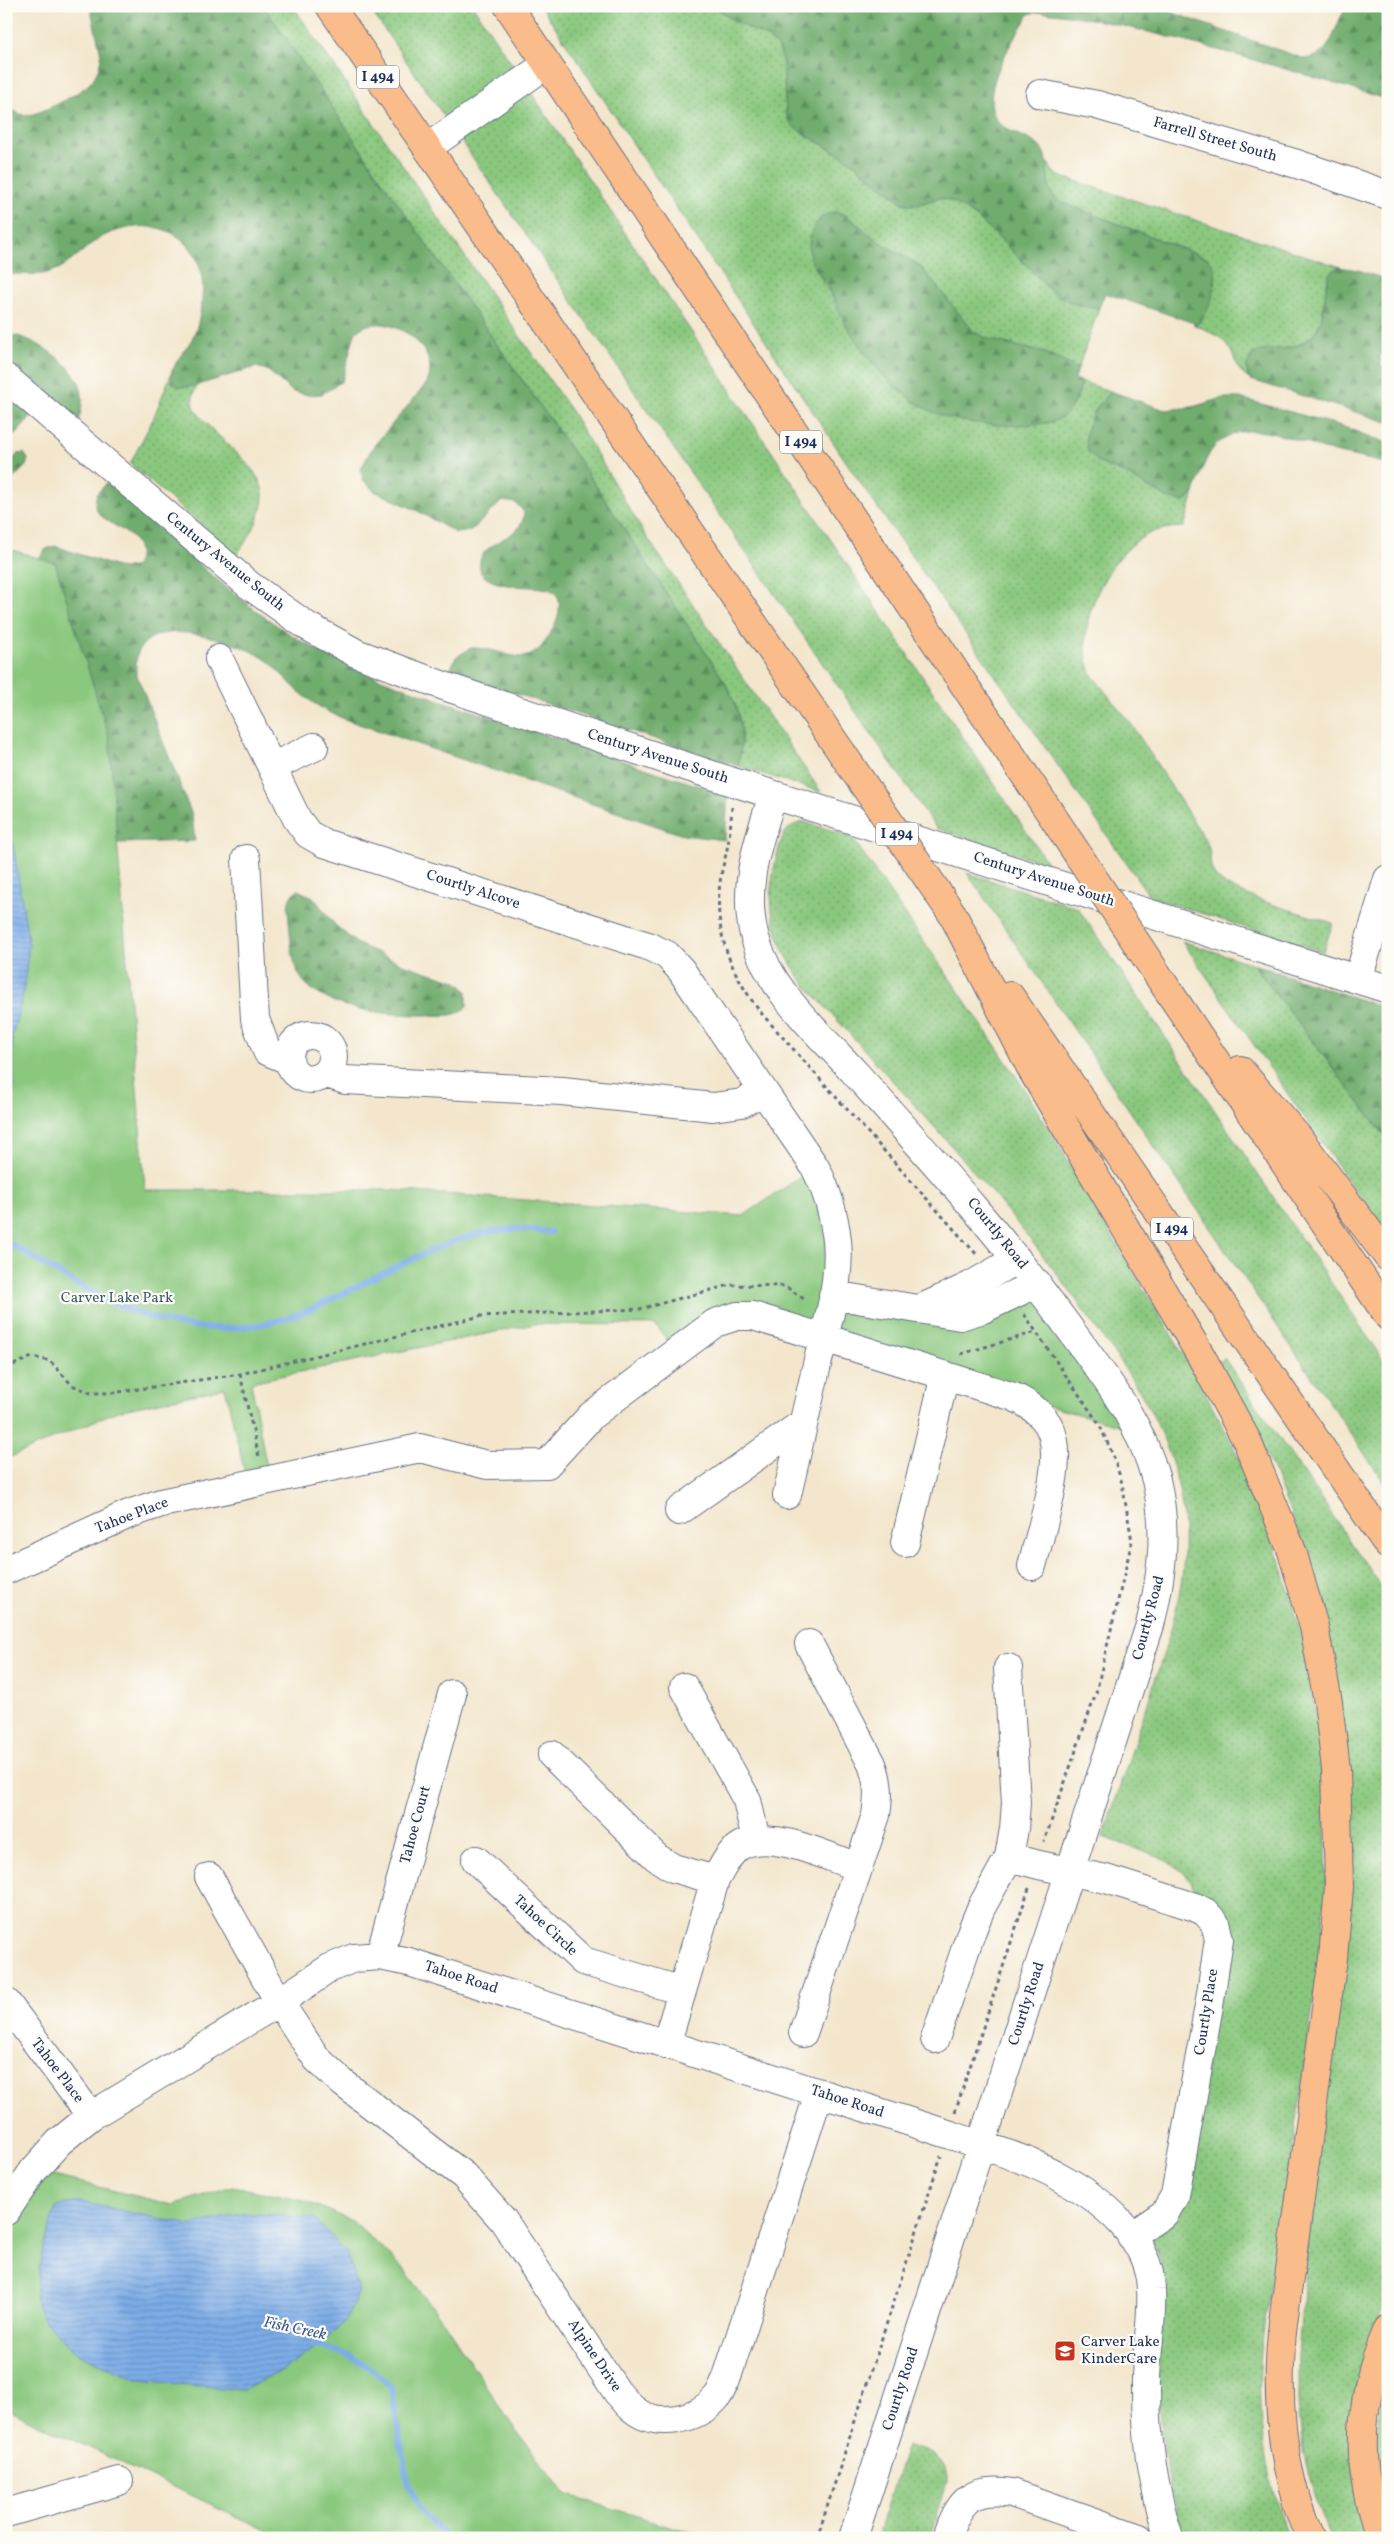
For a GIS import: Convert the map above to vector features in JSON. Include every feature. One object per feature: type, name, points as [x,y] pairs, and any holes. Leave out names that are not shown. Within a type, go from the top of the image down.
[{"type":"highway","name":"I 494","points":[[330,6],[953,915],[1099,1123],[1388,1545]]},
{"type":"highway","name":"I 494","points":[[508,6],[1388,1316]]},
{"type":"highway","points":[[953,915],[1032,1070],[1201,1356],[1247,1441],[1292,1550],[1318,1647],[1328,1702],[1336,1769],[1339,1887],[1333,1958],[1285,2305],[1278,2380],[1281,2420],[1288,2468],[1310,2538]]},
{"type":"highway","points":[[1164,983],[1298,1137],[1388,1257]]},
{"type":"highway","points":[[1380,2538],[1365,2482],[1363,2424],[1370,2381],[1388,2329]]},
{"type":"street","points":[[427,148],[547,64]]},
{"type":"street","name":"Farrell Street South","points":[[1040,94],[1105,107],[1317,170],[1388,195]]},
{"type":"street","name":"Century Avenue South","points":[[6,378],[249,585],[322,635],[356,653],[420,678],[733,782],[1388,989]]},
{"type":"street","name":"Courtly Alcove","points":[[219,659],[300,826],[308,834],[317,840],[648,946],[664,953],[681,970],[815,1167],[827,1189],[837,1241],[829,1316],[787,1495]]},
{"type":"street","points":[[272,767],[314,747]]},
{"type":"street","name":"Courtly Road","points":[[773,795],[754,858],[749,892],[751,923],[763,960],[789,1000],[966,1196],[1037,1282],[1120,1397],[1135,1423],[1155,1478],[1164,1538],[1159,1588],[1150,1625],[853,2538]]},
{"type":"street","points":[[246,859],[255,1019],[267,1052],[288,1060]]},
{"type":"street","points":[[1358,979],[1388,879]]},
{"type":"street","points":[[308,1034],[320,1036],[330,1044],[333,1051],[333,1064],[327,1074],[317,1080],[306,1080],[294,1073],[288,1060],[290,1048],[299,1038],[308,1034]]},
{"type":"street","points":[[327,1074],[345,1080],[562,1091],[708,1107],[736,1104],[763,1091]]},
{"type":"street","points":[[922,1308],[1017,1259]]},
{"type":"street","points":[[829,1316],[889,1306],[922,1308],[960,1316],[983,1309],[1037,1282]]},
{"type":"street","name":"Tahoe Place","points":[[6,1570],[128,1514],[160,1503],[420,1448],[487,1465],[547,1464],[592,1416],[715,1323],[736,1316],[829,1316]]},
{"type":"street","points":[[829,1316],[948,1364],[1029,1404],[1043,1418],[1053,1435],[1056,1455],[1032,1566]]},
{"type":"street","points":[[904,1543],[948,1364]]},
{"type":"street","points":[[679,1511],[803,1424]]},
{"type":"street","points":[[803,2033],[876,1816],[879,1798],[878,1781],[872,1764],[809,1644]]},
{"type":"street","points":[[935,2039],[972,1930],[981,1908],[1009,1857],[1016,1803],[1008,1668]]},
{"type":"street","points":[[684,1687],[747,1800],[756,1840]]},
{"type":"street","name":"Tahoe Court","points":[[380,1956],[452,1694]]},
{"type":"street","points":[[552,1754],[656,1857],[673,1868],[716,1880]]},
{"type":"street","points":[[666,2045],[716,1880],[727,1860],[739,1846],[756,1840],[769,1839],[858,1867]]},
{"type":"street","points":[[1009,1857],[1070,1871]]},
{"type":"street","name":"Tahoe Circle","points":[[476,1860],[583,1961],[682,1991]]},
{"type":"street","name":"Courtly Place","points":[[1070,1871],[1106,1879],[1196,1907],[1210,1916],[1217,1928],[1218,1939],[1210,2000],[1175,2195],[1165,2212],[1131,2236]]},
{"type":"street","name":"Alpine Drive","points":[[209,1877],[279,2002],[316,2059],[343,2083],[464,2176],[487,2199],[504,2220],[617,2392],[633,2410],[647,2416],[664,2420],[684,2418],[702,2410],[717,2397],[726,2380],[819,2093]]},
{"type":"street","name":"Tahoe Road","points":[[6,2211],[33,2171],[59,2142],[91,2116],[279,2002],[330,1968],[354,1958],[380,1956],[409,1962],[948,2134],[1039,2167],[1070,2183],[1106,2208],[1131,2236],[1146,2262],[1151,2285],[1146,2368],[1147,2416],[1157,2493],[1169,2538]]},
{"type":"street","name":"Tahoe Place","points":[[6,2002],[91,2116]]},
{"type":"street","points":[[6,2513],[119,2481]]},
{"type":"street","points":[[947,2538],[953,2519],[962,2504],[975,2494],[997,2490],[1012,2493],[1079,2528],[1139,2538]]},
{"type":"path","points":[[733,782],[730,832],[719,887],[719,910],[726,950],[740,980],[762,1014],[992,1273]]},
{"type":"path","points":[[6,1368],[32,1358],[50,1361],[72,1385],[91,1393],[112,1393],[240,1374],[481,1316],[640,1309],[730,1285],[785,1286],[829,1316]]},
{"type":"path","points":[[817,2538],[1070,1763],[1096,1693],[1132,1541],[1122,1483],[1110,1447],[1099,1424],[1011,1294]]},
{"type":"path","points":[[948,1364],[961,1354],[1036,1332]]},
{"type":"path","points":[[240,1374],[264,1480]]},
{"type":"green space","points":[[90,6],[264,6],[382,181],[580,462],[725,682],[735,704],[740,723],[741,742],[738,766],[449,672],[456,657],[471,648],[485,649],[518,657],[528,656],[537,651],[546,641],[555,624],[559,613],[559,601],[556,594],[551,590],[499,583],[481,573],[480,562],[483,554],[490,547],[517,530],[522,522],[524,512],[516,503],[502,501],[471,531],[456,533],[416,510],[374,491],[363,480],[361,469],[372,448],[427,383],[430,369],[427,356],[419,344],[408,334],[395,327],[380,324],[367,326],[355,333],[342,381],[322,394],[309,395],[293,392],[267,370],[256,367],[195,386],[179,387],[172,382],[173,370],[195,331],[201,310],[202,284],[199,265],[191,249],[180,238],[165,230],[148,227],[129,228],[100,238],[67,264],[51,272],[6,275],[6,104],[20,114],[26,115],[40,112],[79,92],[91,82],[98,69],[101,54]]},
{"type":"green space","points":[[264,6],[293,6],[571,411],[644,533],[821,792],[738,766],[741,742],[740,723],[735,704],[725,682],[580,462],[382,181]]},
{"type":"green space","points":[[368,6],[473,6],[1048,864],[936,828]]},
{"type":"green space","points":[[541,6],[714,6],[734,21],[767,37],[778,46],[783,63],[786,113],[804,134],[849,160],[903,203],[916,205],[947,199],[965,208],[995,233],[1052,292],[1075,303],[1099,308],[1078,369],[1049,354],[988,339],[974,332],[920,266],[878,241],[846,215],[835,212],[822,216],[813,229],[809,246],[813,264],[862,348],[883,375],[901,392],[939,413],[964,420],[986,424],[1031,424],[1048,423],[1076,400],[1083,382],[1110,391],[1094,412],[1098,462],[1128,475],[1167,498],[1190,498],[1195,490],[1184,527],[1150,533],[1140,539],[1126,551],[1103,582],[1088,620],[1087,658],[1092,675],[1132,725],[1206,841],[1213,873],[1216,877],[1223,883],[1252,897],[1333,923],[1323,952],[1150,897],[861,484]]},
{"type":"green space","points":[[714,6],[1153,6],[1305,59],[1315,57],[1328,46],[1348,6],[1388,6],[1388,100],[1261,62],[1144,31],[1092,19],[1052,13],[1029,14],[998,71],[991,103],[995,116],[1004,127],[1035,143],[1043,151],[1046,157],[1050,190],[1058,201],[1207,258],[1215,272],[1215,285],[1207,310],[1199,322],[1194,325],[1194,323],[1105,293],[1099,308],[1074,304],[1052,292],[1005,243],[976,217],[954,202],[939,197],[918,205],[903,203],[849,160],[795,128],[788,120],[786,113],[783,63],[778,46],[767,37],[734,21]]},
{"type":"green space","points":[[1045,157],[1053,172],[1059,176],[1341,267],[1329,274],[1322,316],[1313,335],[1296,346],[1253,354],[1247,367],[1251,380],[1241,373],[1224,341],[1194,325],[1200,322],[1208,307],[1213,290],[1214,273],[1212,265],[1207,258],[1058,201],[1049,190]]},
{"type":"green space","points":[[835,212],[846,215],[878,241],[920,266],[974,332],[988,339],[1049,354],[1078,369],[1075,379],[1082,382],[1067,413],[1053,422],[1032,425],[979,424],[953,419],[929,410],[896,387],[864,352],[842,318],[829,288],[811,261],[809,242],[814,228],[822,217]]},
{"type":"green space","points":[[1338,267],[1358,270],[1388,280],[1388,325],[1380,357],[1381,365],[1388,371],[1388,422],[1251,380],[1248,377],[1247,364],[1253,354],[1292,347],[1304,343],[1312,336],[1318,328],[1324,308],[1329,274]]},
{"type":"green space","points":[[6,335],[26,339],[49,351],[75,376],[82,393],[79,419],[6,361]]},
{"type":"green space","points":[[171,373],[195,386],[198,385],[194,391],[193,398],[197,412],[252,469],[259,481],[263,493],[261,509],[251,534],[236,555],[130,464],[153,419]]},
{"type":"green space","points":[[1110,391],[1165,410],[1192,407],[1223,398],[1240,398],[1338,425],[1388,443],[1388,464],[1331,451],[1272,433],[1241,432],[1227,437],[1215,446],[1204,464],[1197,485],[1190,498],[1185,502],[1167,498],[1128,475],[1098,462],[1088,452],[1086,435],[1088,427],[1095,412]]},
{"type":"green space","points":[[6,395],[31,416],[19,431],[6,442]]},
{"type":"green space","points":[[24,453],[28,459],[26,466],[6,486],[6,465],[18,454]]},
{"type":"green space","points":[[107,483],[242,600],[266,618],[315,649],[368,674],[423,694],[728,795],[725,840],[683,835],[347,720],[311,701],[298,691],[270,663],[247,649],[206,636],[165,633],[149,640],[138,652],[136,673],[192,815],[195,841],[117,843],[109,737],[55,563],[39,558],[46,549],[55,546],[123,569],[136,566],[139,555],[138,546],[133,538],[101,516],[96,509],[97,493]]},
{"type":"green space","name":"Carver Lake Park","points":[[6,548],[55,563],[109,737],[145,1190],[390,1190],[743,1216],[815,1167],[834,1295],[922,1308],[1037,1283],[1137,1430],[1014,1397],[753,1316],[677,1352],[655,1325],[535,1324],[251,1382],[269,1479],[247,1483],[225,1388],[118,1411],[6,1459]]},
{"type":"green space","points":[[804,822],[851,836],[977,1018],[1031,1100],[1217,1414],[1265,1519],[1297,1620],[1309,1672],[1323,1776],[1326,1882],[1316,1986],[1283,2221],[1261,2348],[1260,2404],[1262,2431],[1272,2485],[1279,2512],[1289,2538],[1182,2538],[1163,2453],[1158,2382],[1164,2285],[1161,2264],[1153,2238],[1227,1949],[1196,1897],[1191,1881],[1183,1871],[1161,1858],[1103,1837],[1150,1696],[1177,1606],[1183,1570],[1184,1521],[1176,1477],[1162,1435],[1139,1390],[1059,1277],[991,1191],[808,988],[786,956],[774,924],[771,889],[781,840],[789,828]]},
{"type":"green space","points":[[967,873],[1078,908],[1388,1367],[1388,1488]]},
{"type":"green space","points":[[298,890],[313,897],[336,926],[358,944],[405,965],[456,981],[467,991],[467,1006],[459,1012],[449,1015],[380,1013],[346,1006],[316,993],[300,977],[294,962],[288,908],[291,895]]},
{"type":"green space","points":[[1182,941],[1253,964],[1388,1140],[1388,1239]]},
{"type":"green space","points":[[1253,964],[1388,1009],[1388,1140]]},
{"type":"green space","points":[[1224,1358],[1388,1596],[1388,2300],[1374,2330],[1368,2538],[1330,2538],[1314,2497],[1303,2450],[1298,2401],[1298,2357],[1305,2262],[1352,1855],[1349,1774],[1301,1539],[1269,1460],[1218,1362]]},
{"type":"green space","points":[[33,2171],[173,2205],[232,2186],[305,2201],[352,2221],[400,2265],[444,2322],[512,2425],[565,2494],[709,2538],[283,2538],[6,2409],[6,2189]]},
{"type":"green space","points":[[1388,2372],[1388,2513],[1383,2495],[1378,2460],[1378,2425],[1383,2390]]},
{"type":"green space","points":[[907,2445],[935,2456],[944,2466],[946,2473],[947,2482],[931,2538],[877,2538]]},
{"type":"water","points":[[6,814],[9,819],[29,945],[23,994],[12,1037],[14,1087],[11,1114],[6,1126]]},
{"type":"water","points":[[80,2202],[191,2225],[246,2213],[313,2218],[346,2252],[359,2291],[345,2322],[318,2346],[281,2372],[243,2390],[139,2380],[77,2353],[44,2321],[35,2298],[41,2257],[56,2206]]},
{"type":"waterway","points":[[6,1241],[71,1281],[137,1313],[170,1323],[206,1328],[243,1327],[296,1315],[416,1257],[480,1233],[514,1229],[551,1232]]},
{"type":"waterway","name":"Fish Creek","points":[[311,2345],[334,2350],[356,2359],[384,2379],[391,2388],[408,2485],[423,2513],[447,2538]]},
{"type":"place","name":"Carver Lake KinderCare","points":[[1065,2351]]}]
